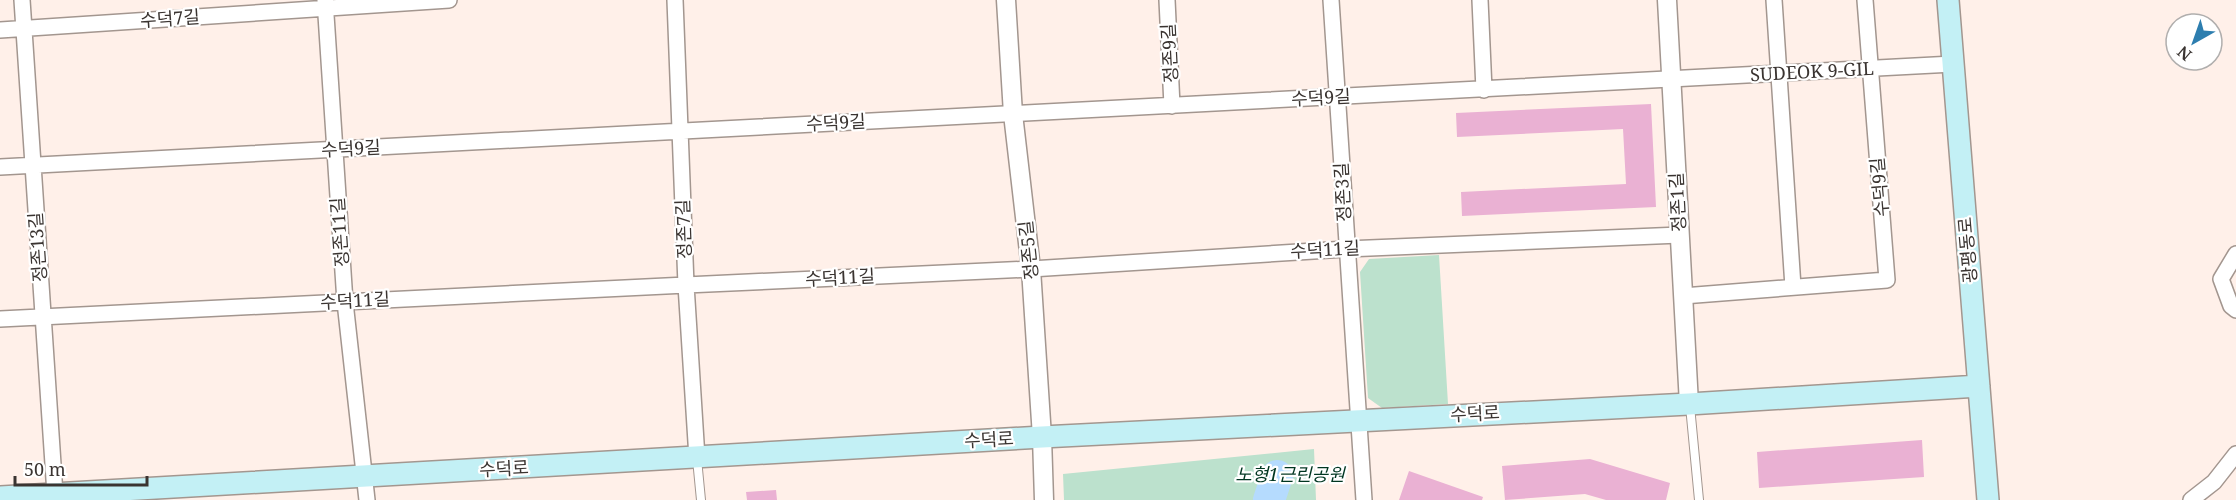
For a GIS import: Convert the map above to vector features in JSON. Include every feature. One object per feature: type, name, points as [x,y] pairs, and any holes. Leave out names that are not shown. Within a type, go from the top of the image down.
[{"type":"main road","name":"광평동로","points":[[1948,0],[1988,500]]},
{"type":"main road","name":"수덕로","points":[[0,497],[1979,386]]},
{"type":"street","name":"정존13길","points":[[22,0],[55,494]]},
{"type":"street","name":"수덕7길","points":[[0,30],[325,5],[449,0]]},
{"type":"street","name":"정존7길","points":[[675,0],[686,285],[697,458]]},
{"type":"street","name":"정존5길","points":[[1006,0],[1013,114],[1031,269],[1044,500]]},
{"type":"street","name":"정존9길","points":[[1167,0],[1173,106]]},
{"type":"street","name":"정존3길","points":[[1331,0],[1364,500]]},
{"type":"street","points":[[1480,0],[1484,90]]},
{"type":"street","name":"정존1길","points":[[1667,0],[1689,404]]},
{"type":"street","points":[[1774,0],[1794,287]]},
{"type":"street","name":"수덕9길","points":[[1683,296],[1887,280],[1865,0]]},
{"type":"street","name":"정존11길","points":[[325,5],[345,302],[367,500]]},
{"type":"street","name":"SUDEOK 9-GIL","points":[[1672,80],[1953,64]]},
{"type":"street","name":"수덕9길","points":[[0,167],[1672,80]]},
{"type":"street","name":"수덕11길","points":[[0,319],[1031,269],[1347,249],[1680,235]]},
{"type":"street","points":[[2236,254],[2222,279],[2231,306],[2236,310]]},
{"type":"street","points":[[2191,500],[2214,482],[2236,454]]},
{"type":"lane","points":[[1689,404],[1699,500]]},
{"type":"lane","points":[[697,458],[701,500]]},
{"type":"green space","points":[[1439,255],[1448,404],[1382,408],[1368,398],[1360,272],[1369,259]]},
{"type":"green space","name":"노형1근린공원","points":[[1314,449],[1316,500],[1064,500],[1063,474]]},
{"type":"building","points":[[1651,104],[1656,207],[1462,216],[1461,192],[1626,184],[1623,129],[1457,137],[1456,113]]},
{"type":"building","points":[[1922,440],[1924,477],[1759,488],[1757,452]]},
{"type":"building","points":[[1590,459],[1670,483],[1666,500],[1606,500],[1585,494],[1505,500],[1502,466]]},
{"type":"building","points":[[1409,471],[1483,497],[1482,500],[1399,500]]},
{"type":"building","points":[[776,490],[777,500],[747,500],[746,492]]},
{"type":"waterway","points":[[1269,500],[1277,476]]}]
